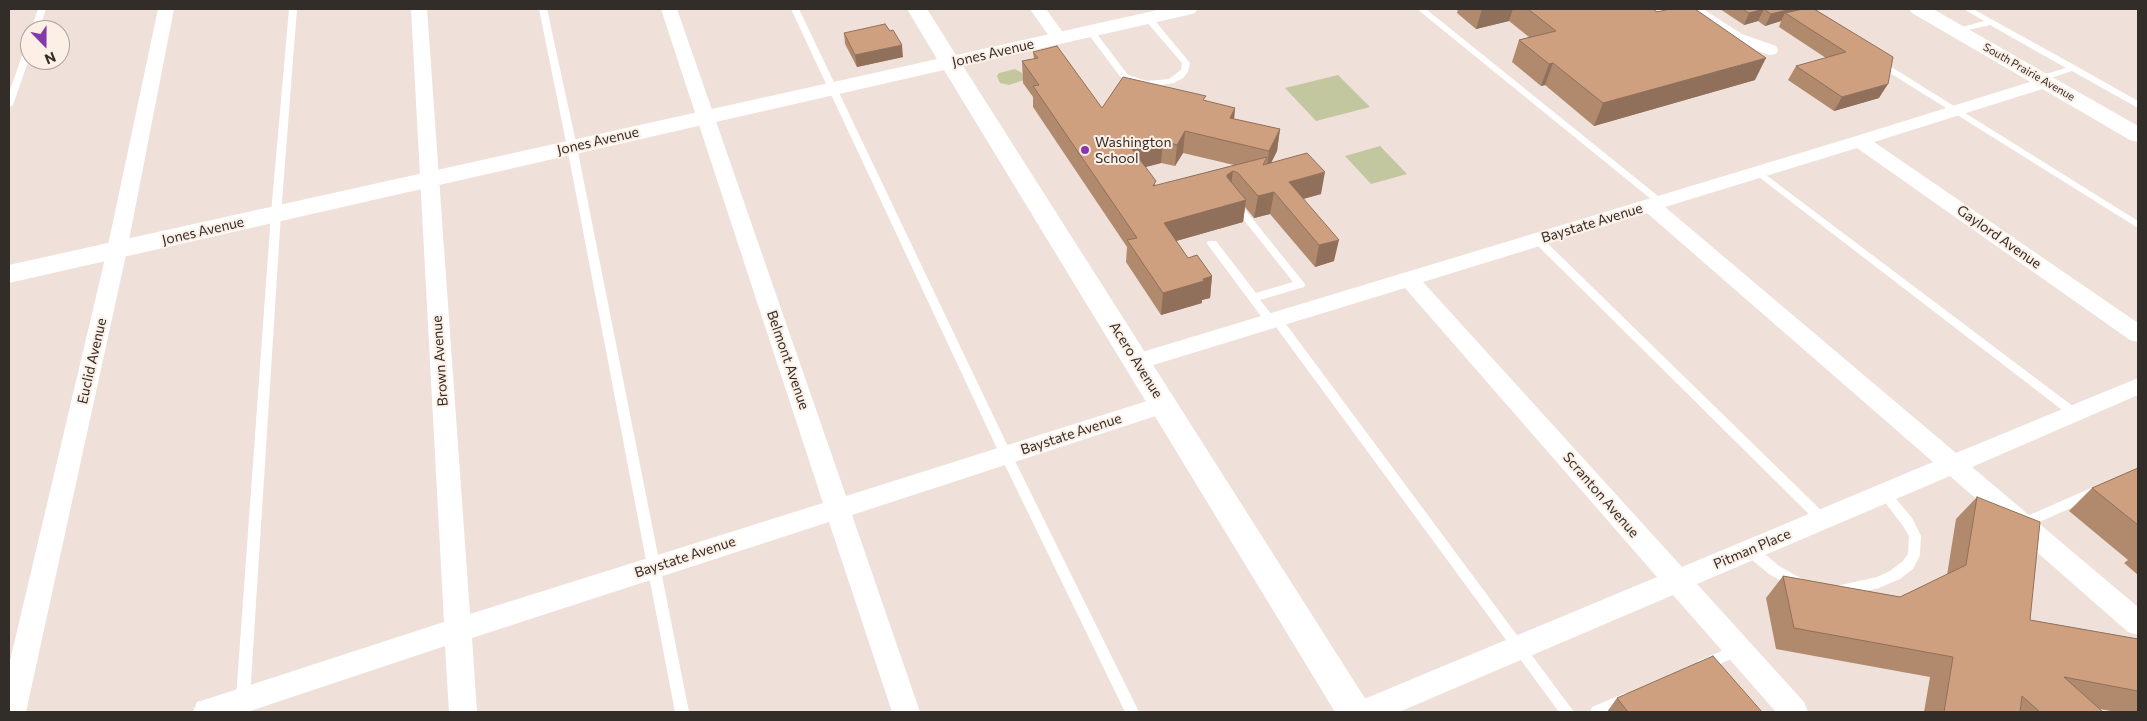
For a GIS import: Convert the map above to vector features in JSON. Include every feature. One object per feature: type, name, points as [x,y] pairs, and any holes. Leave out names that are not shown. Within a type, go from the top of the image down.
[{"type":"street","name":"Euclid Avenue","points":[[12,712],[117,250],[166,9]]},
{"type":"street","name":"Brown Avenue","points":[[419,9],[428,180],[463,712]]},
{"type":"street","name":"Belmont Avenue","points":[[669,9],[906,712]]},
{"type":"street","name":"Acero Avenue","points":[[917,9],[1354,712]]},
{"type":"street","points":[[1038,9],[1059,38]]},
{"type":"street","name":"Jones Avenue","points":[[9,274],[1188,9]]},
{"type":"street","points":[[1693,9],[1736,38],[1770,50]]},
{"type":"street","name":"South Prairie Avenue","points":[[1920,9],[2138,135]]},
{"type":"street","name":"Baystate Avenue","points":[[1138,362],[1273,319],[1860,141],[2042,80]]},
{"type":"street","name":"Gaylord Avenue","points":[[1860,141],[2138,334]]},
{"type":"street","points":[[1655,204],[2138,623]]},
{"type":"street","name":"Scranton Avenue","points":[[1408,278],[1794,712]]},
{"type":"street","name":"Pitman Place","points":[[1366,712],[2138,386]]},
{"type":"street","name":"Baystate Avenue","points":[[207,712],[243,706],[458,630],[1163,404]]},
{"type":"lane","points":[[243,706],[276,214],[293,9]]},
{"type":"lane","points":[[543,9],[572,147],[682,712]]},
{"type":"lane","points":[[795,9],[1006,455],[1132,712]]},
{"type":"lane","points":[[1421,9],[1655,204]]},
{"type":"lane","points":[[1968,9],[2138,105]]},
{"type":"lane","points":[[1090,31],[1125,77],[1147,84],[1171,81],[1180,76],[1185,70],[1186,63],[1148,18]]},
{"type":"lane","points":[[1958,31],[1991,22]]},
{"type":"lane","points":[[1870,57],[2138,225]]},
{"type":"lane","points":[[2042,80],[2073,68]]},
{"type":"lane","points":[[9,105],[21,70]]},
{"type":"lane","points":[[1758,172],[2074,413]]},
{"type":"lane","points":[[1231,198],[1300,284],[1253,298]]},
{"type":"lane","points":[[1537,239],[1822,519]]},
{"type":"lane","points":[[1212,243],[1253,298],[1273,319],[1567,712]]},
{"type":"lane","points":[[2022,524],[2108,486]]},
{"type":"lane","points":[[1750,550],[1774,570],[1789,579],[1815,589],[1843,590],[1879,582],[1895,575],[1908,565],[1914,555],[1915,536],[1904,516],[1884,493]]},
{"type":"lane","points":[[1694,669],[1738,650]]},
{"type":"lane","points":[[1597,712],[1641,693]]},
{"type":"green space","points":[[1015,69],[1022,73],[1024,80],[1009,85],[1000,83],[997,76],[999,73]]},
{"type":"green space","points":[[1338,75],[1370,107],[1316,121],[1285,88]]},
{"type":"green space","points":[[1380,146],[1407,174],[1371,184],[1345,156]]},
{"type":"building","points":[[1528,9],[1653,9],[1657,12],[1670,9],[1695,9],[1766,58],[1603,103],[1553,63],[1549,64],[1519,40],[1556,31]]},
{"type":"building","points":[[1742,9],[1764,9],[1749,13]]},
{"type":"building","points":[[1764,9],[1791,9],[1771,14]]},
{"type":"building","points":[[1803,9],[1814,9],[1893,57],[1888,84],[1842,97],[1796,66],[1846,52],[1785,13]]},
{"type":"building","points":[[885,24],[890,31],[893,30],[902,45],[855,55],[844,33]]},
{"type":"building","points":[[1057,46],[1102,108],[1123,77],[1206,96],[1203,100],[1235,108],[1230,118],[1280,129],[1269,151],[1185,131],[1177,145],[1163,141],[1132,149],[1156,181],[1153,186],[1267,157],[1263,165],[1307,153],[1325,172],[1289,182],[1339,240],[1319,245],[1274,192],[1258,196],[1238,173],[1233,171],[1227,177],[1246,200],[1164,223],[1188,258],[1197,255],[1212,276],[1203,279],[1204,281],[1163,293],[1127,240],[1137,238],[1033,86],[1039,85],[1022,61],[1038,58],[1033,52]]},
{"type":"building","points":[[2138,468],[2138,525],[2092,488]]},
{"type":"building","points":[[1977,497],[2040,522],[2030,620],[2138,639],[2138,691],[2064,677],[2103,712],[2040,712],[2022,696],[2020,712],[1944,712],[1953,657],[1794,628],[1783,576],[1900,597],[1966,565]]},
{"type":"building","points":[[1713,656],[1762,712],[1628,712],[1617,698]]},
{"type":"place","name":"Washington School","points":[[1085,150]]}]
